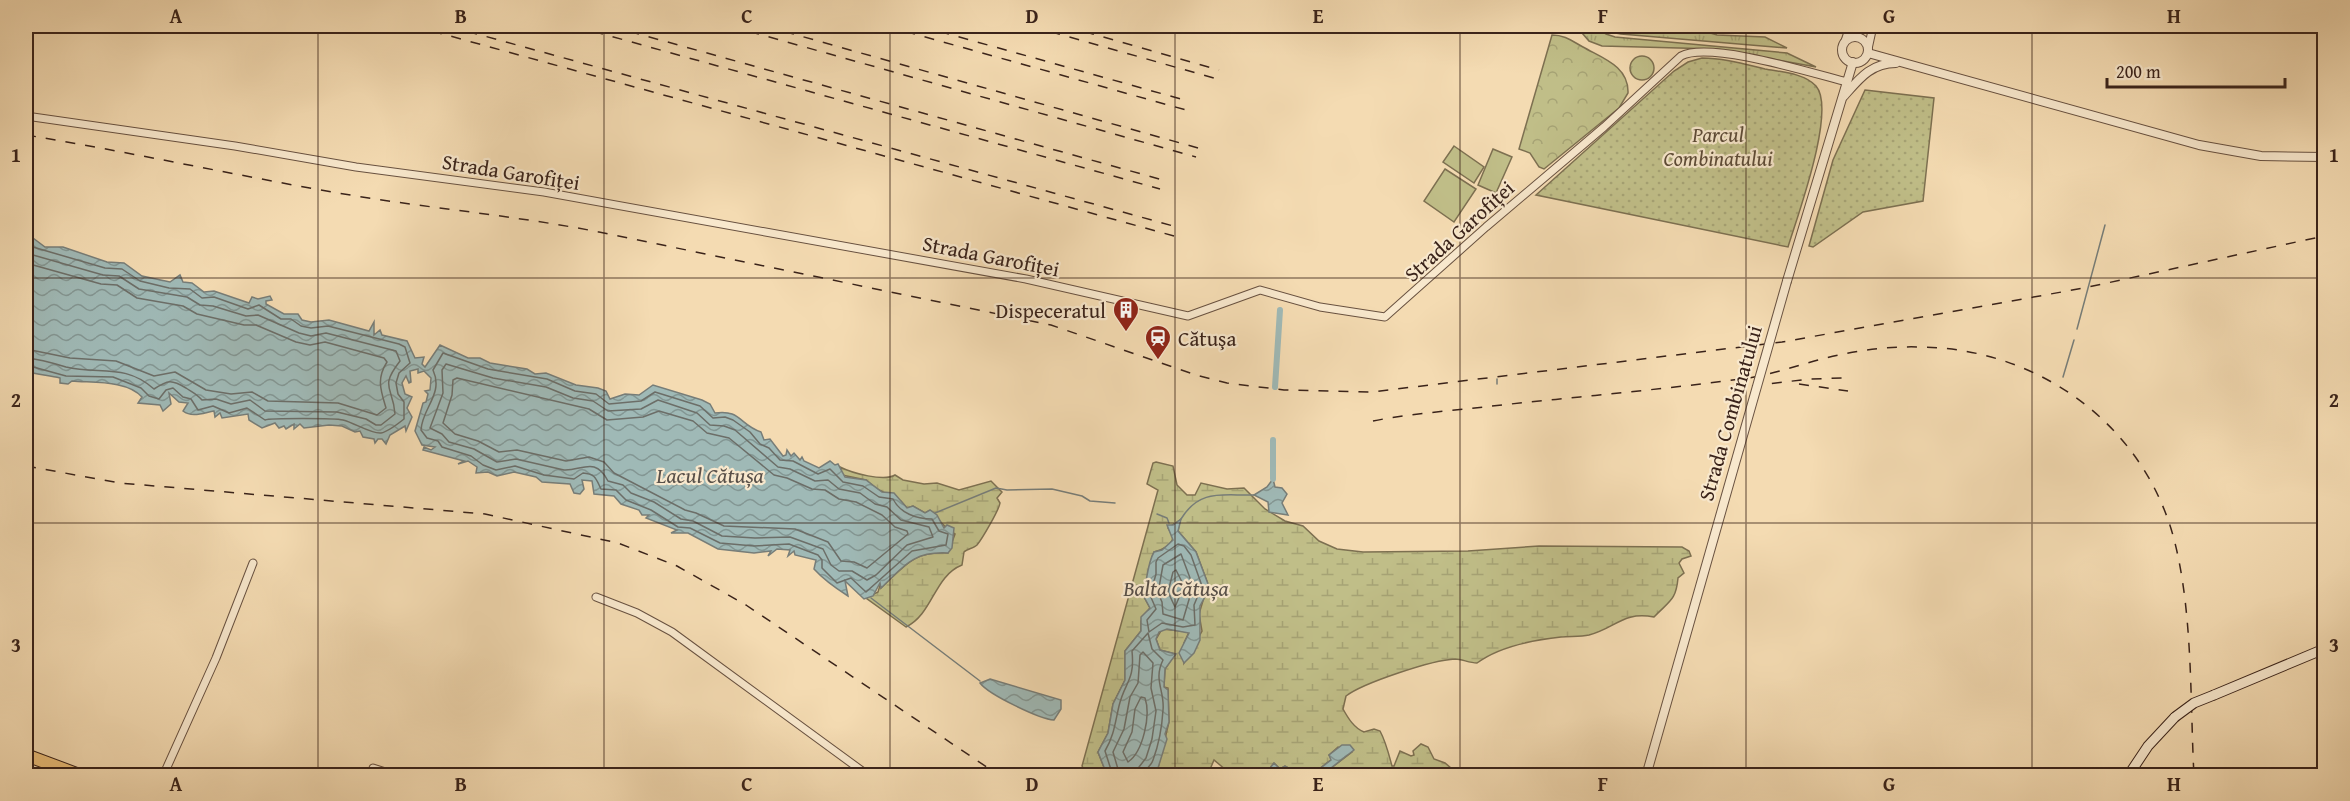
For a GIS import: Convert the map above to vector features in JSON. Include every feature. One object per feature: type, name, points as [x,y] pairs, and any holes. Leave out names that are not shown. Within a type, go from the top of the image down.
[{"type":"highway","points":[[26,755],[82,776]]},
{"type":"main road","points":[[2128,776],[2148,746],[2175,717],[2194,703],[2325,649]]},
{"type":"street","points":[[1851,26],[1845,41],[1844,55],[1852,62],[1860,61],[1868,51],[1873,26]]},
{"type":"street","points":[[1845,41],[1851,37],[1859,37],[1865,41],[1868,51]]},
{"type":"street","points":[[1868,51],[2208,147],[2261,156],[2325,157]]},
{"type":"street","name":"Strada Garofiței","points":[[26,116],[235,146],[356,167],[532,190],[1026,279],[1188,316],[1260,290],[1320,307],[1385,316],[1407,300],[1486,227],[1604,128],[1671,63],[1689,52],[1723,53],[1847,82]]},
{"type":"street","name":"Strada Combinatului","points":[[1646,776],[1852,62]]},
{"type":"street","points":[[1842,99],[1864,74],[1876,65],[1892,63],[1914,65]]},
{"type":"street","points":[[163,776],[216,658],[253,563]]},
{"type":"street","points":[[596,597],[637,613],[672,632],[869,776]]},
{"type":"street","points":[[373,768],[398,776]]},
{"type":"green space","points":[[1576,26],[1596,26],[1606,34],[1615,37],[1787,53],[1816,67],[1717,49],[1602,46],[1589,41]]},
{"type":"green space","points":[[1601,26],[1687,26],[1717,35],[1765,37],[1787,48],[1621,34],[1610,32]]},
{"type":"green space","points":[[1552,35],[1568,39],[1613,64],[1624,76],[1628,93],[1619,108],[1544,169],[1539,167],[1530,153],[1519,149]]},
{"type":"green space","points":[[1642,56],[1651,59],[1654,68],[1651,77],[1642,80],[1633,77],[1630,68],[1633,59]]},
{"type":"green space","name":"Parcul Combinatului","points":[[1702,58],[1726,60],[1792,74],[1805,78],[1816,86],[1821,99],[1822,117],[1818,140],[1806,191],[1788,247],[1536,195],[1674,71],[1688,62]]},
{"type":"green space","points":[[1865,90],[1934,98],[1923,201],[1863,212],[1813,247],[1809,246],[1833,160]]},
{"type":"green space","points":[[1454,146],[1484,167],[1474,183],[1443,162]]},
{"type":"green space","points":[[1493,149],[1512,157],[1496,193],[1478,185]]},
{"type":"green space","points":[[1445,169],[1476,189],[1454,222],[1424,201]]},
{"type":"green space","points":[[1153,463],[1173,466],[1177,485],[1187,495],[1195,495],[1201,483],[1227,489],[1244,488],[1265,509],[1285,521],[1303,526],[1319,541],[1337,549],[1363,552],[1468,551],[1539,546],[1682,547],[1689,551],[1691,556],[1682,559],[1679,563],[1684,573],[1678,578],[1676,592],[1668,604],[1654,617],[1627,618],[1589,635],[1528,642],[1496,652],[1477,663],[1455,659],[1431,663],[1382,679],[1346,696],[1343,709],[1347,716],[1364,732],[1374,729],[1380,731],[1392,766],[1400,751],[1414,755],[1413,751],[1421,744],[1428,747],[1434,759],[1445,763],[1459,775],[1322,775],[1352,752],[1338,747],[1329,755],[1332,759],[1314,773],[1306,769],[1294,771],[1285,766],[1280,769],[1274,763],[1266,773],[1242,775],[1239,772],[1240,775],[1226,775],[1226,770],[1214,760],[1211,767],[1219,775],[1151,775],[1152,770],[1158,768],[1169,722],[1168,688],[1164,687],[1165,669],[1175,654],[1160,650],[1156,639],[1162,629],[1189,632],[1184,643],[1184,663],[1202,631],[1199,614],[1208,584],[1196,552],[1178,531],[1180,520],[1168,528],[1173,536],[1171,542],[1154,552],[1150,562],[1143,595],[1150,608],[1141,621],[1141,631],[1125,651],[1125,680],[1113,704],[1108,733],[1098,752],[1107,775],[1087,775],[1082,766],[1158,490],[1147,484]]},
{"type":"green space","points":[[840,467],[868,476],[883,478],[895,475],[903,480],[924,484],[937,483],[959,490],[991,481],[1002,492],[997,498],[1000,503],[997,512],[979,542],[964,552],[962,565],[945,578],[922,613],[906,627],[866,598],[878,592],[881,582],[881,588],[917,557],[948,553],[955,534],[929,511],[925,513],[913,506],[907,508],[901,501],[877,489],[866,480],[842,475]]},
{"type":"water","name":"Lacul Cătușa","points":[[33,238],[45,247],[63,247],[107,262],[124,263],[142,276],[170,282],[180,275],[183,282],[192,283],[204,292],[214,291],[249,303],[252,297],[258,299],[270,296],[272,300],[266,301],[266,304],[284,314],[298,314],[302,320],[311,322],[329,320],[369,331],[374,322],[374,335],[380,330],[382,335],[407,341],[415,358],[424,357],[422,364],[425,367],[440,345],[468,358],[480,358],[490,363],[527,369],[535,374],[546,373],[576,385],[598,388],[606,391],[610,399],[625,394],[639,395],[653,385],[702,400],[710,404],[715,413],[735,415],[748,426],[761,432],[764,440],[770,439],[783,456],[786,455],[787,450],[791,456],[794,453],[800,460],[802,457],[804,461],[819,468],[830,461],[835,465],[838,464],[845,477],[866,480],[882,492],[894,493],[907,508],[913,506],[925,513],[930,510],[937,515],[944,528],[947,525],[954,528],[952,548],[948,553],[917,557],[881,588],[880,583],[873,596],[864,599],[845,581],[848,596],[826,580],[814,569],[816,560],[795,555],[794,551],[788,556],[790,550],[777,549],[768,556],[771,551],[754,553],[718,549],[688,533],[671,533],[677,530],[646,518],[649,515],[642,515],[639,510],[621,504],[614,496],[594,494],[592,481],[582,480],[584,489],[580,494],[574,493],[570,484],[542,482],[536,477],[514,472],[497,476],[488,472],[476,473],[477,467],[468,461],[458,464],[464,461],[423,450],[424,447],[431,450],[435,447],[422,445],[415,431],[428,394],[425,391],[430,390],[431,378],[424,371],[418,373],[418,369],[410,371],[411,382],[409,383],[406,376],[402,383],[405,394],[412,397],[407,408],[412,417],[406,431],[405,426],[390,435],[386,444],[382,439],[378,439],[375,443],[374,439],[363,437],[360,431],[355,432],[342,426],[304,428],[300,424],[294,429],[294,424],[286,429],[284,426],[279,428],[275,423],[262,428],[249,420],[248,414],[222,418],[220,413],[215,417],[214,411],[190,414],[183,411],[188,403],[179,402],[169,393],[171,404],[163,411],[160,405],[138,403],[142,397],[119,385],[72,381],[68,384],[60,383],[60,378],[26,371],[26,239],[30,241]]},
{"type":"water","points":[[1273,479],[1275,487],[1282,488],[1287,494],[1282,503],[1288,515],[1269,512],[1268,502],[1254,495],[1267,487]]},
{"type":"water","name":"Balta Cătușa","points":[[1181,519],[1178,531],[1196,552],[1208,584],[1207,593],[1200,606],[1200,640],[1194,653],[1184,663],[1179,653],[1189,633],[1167,629],[1159,632],[1156,639],[1160,650],[1176,654],[1165,669],[1164,687],[1168,690],[1169,722],[1165,734],[1167,739],[1158,768],[1152,770],[1151,775],[1107,775],[1098,752],[1108,733],[1113,704],[1125,680],[1125,651],[1141,631],[1141,617],[1150,608],[1143,595],[1150,562],[1154,552],[1162,550],[1173,540],[1167,525],[1173,525]]},
{"type":"water","points":[[990,679],[1061,700],[1061,709],[1054,720],[1027,711],[993,694],[980,683]]},
{"type":"water","points":[[1342,745],[1350,745],[1354,750],[1322,775],[1254,775],[1256,768],[1266,773],[1274,763],[1280,769],[1285,766],[1294,771],[1306,769],[1314,773],[1331,760],[1329,755]]},
{"type":"waterway","points":[[2077,329],[2105,225]]},
{"type":"waterway","points":[[1275,387],[1280,310]]},
{"type":"waterway","points":[[2063,377],[2074,340]]},
{"type":"waterway","points":[[1497,379],[1497,384]]},
{"type":"waterway","points":[[1273,440],[1273,479]]},
{"type":"waterway","points":[[935,513],[996,488],[1007,490],[1052,489],[1082,496],[1090,501],[1115,503]]},
{"type":"waterway","points":[[1181,519],[1188,509],[1204,498],[1222,495],[1254,495]]},
{"type":"waterway","points":[[1157,514],[1167,518],[1169,523]]},
{"type":"waterway","points":[[871,598],[980,681]]},
{"type":"railway","points":[[448,26],[1177,227]]},
{"type":"railway","points":[[574,26],[1160,189]]},
{"type":"railway","points":[[610,26],[1163,180]]},
{"type":"railway","points":[[730,26],[1196,157]]},
{"type":"railway","points":[[765,26],[1198,148]]},
{"type":"railway","points":[[886,26],[1186,110]]},
{"type":"railway","points":[[920,26],[1188,101]]},
{"type":"railway","points":[[1031,26],[1217,79]]},
{"type":"railway","points":[[1065,26],[1219,70]]},
{"type":"railway","points":[[432,31],[1174,236]]},
{"type":"railway","points":[[26,135],[338,193],[599,232],[1051,325],[1196,375],[1227,383],[1284,390],[1372,392],[1782,342],[2084,288],[2324,236]]},
{"type":"railway","points":[[1373,421],[1418,414],[1751,378],[1843,354],[1894,347],[1964,351],[2006,362],[2045,379],[2081,402],[2113,430],[2140,463],[2161,501],[2175,543],[2185,600],[2190,659],[2194,776]]},
{"type":"railway","points":[[1752,386],[1809,379],[1844,378]]},
{"type":"railway","points":[[1799,384],[1848,391]]},
{"type":"railway","points":[[26,466],[120,483],[485,514],[618,543],[677,566],[746,605],[1000,776]]},
{"type":"place","name":"Dispeceratul","points":[[1126,333]]},
{"type":"place","name":"Cătuşa","points":[[1158,361]]}]
